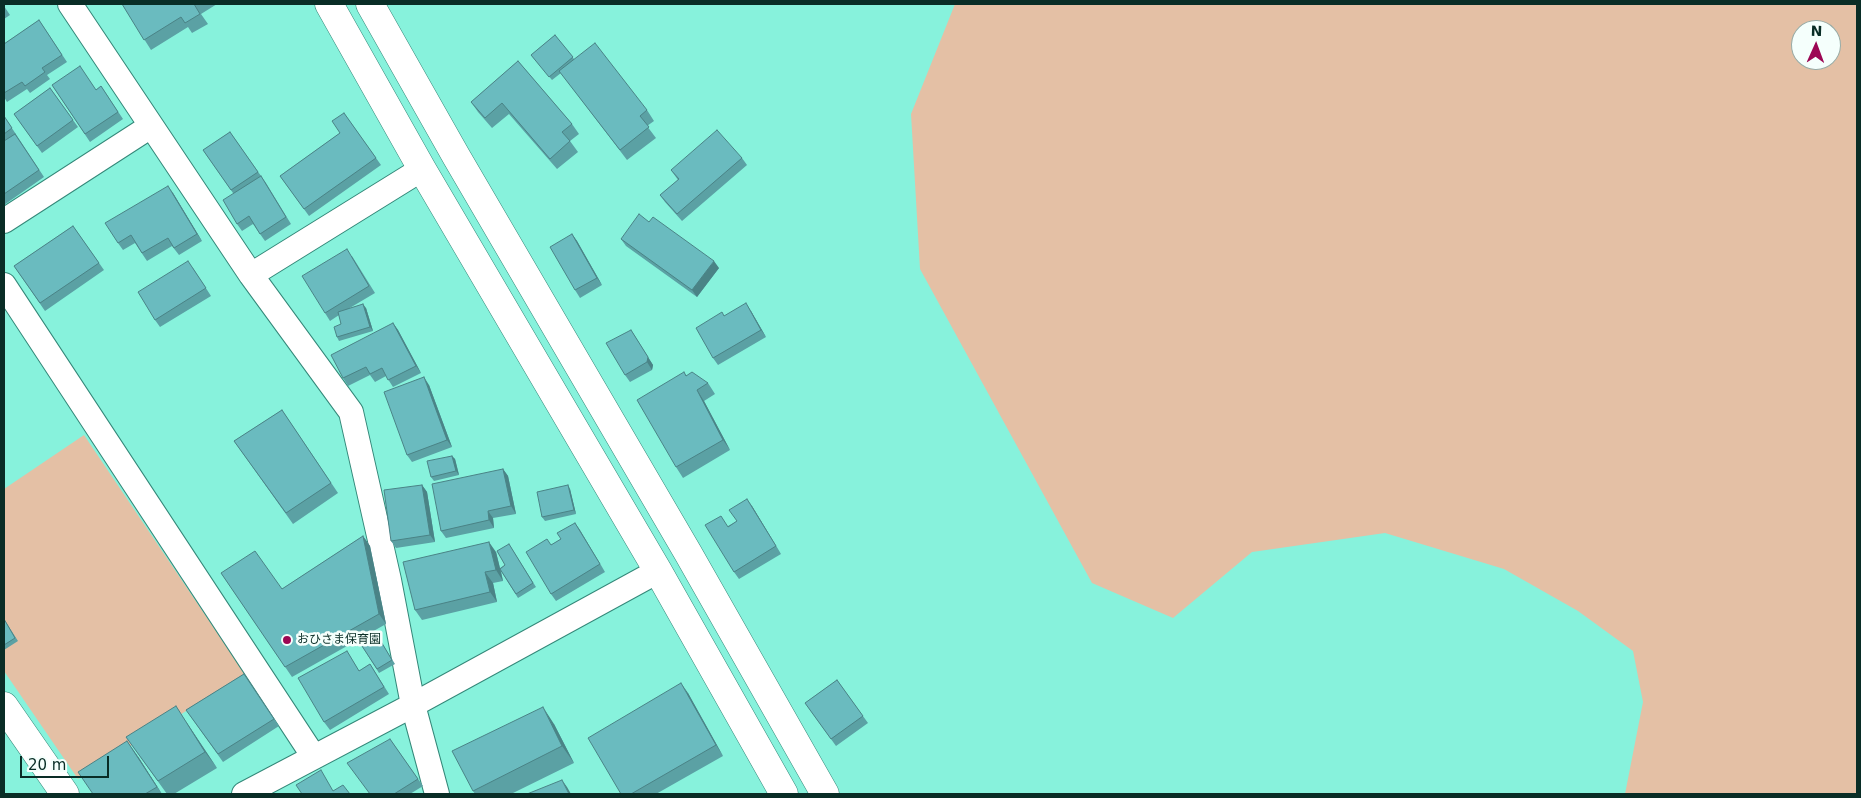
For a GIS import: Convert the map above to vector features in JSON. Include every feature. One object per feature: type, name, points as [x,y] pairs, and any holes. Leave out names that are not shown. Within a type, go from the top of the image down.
[{"type":"street","points":[[70,4],[251,275],[351,412],[389,580],[413,705],[437,794]]},
{"type":"street","points":[[329,4],[422,169],[658,571],[784,794]]},
{"type":"street","points":[[370,4],[456,156],[688,553],[825,794]]},
{"type":"street","points":[[4,221],[151,126]]},
{"type":"street","points":[[251,275],[422,169]]},
{"type":"street","points":[[4,285],[314,757]]},
{"type":"street","points":[[244,794],[413,705],[658,571]]},
{"type":"street","points":[[4,706],[65,794]]},
{"type":"shaded area","points":[[955,4],[1857,4],[1857,794],[1625,794],[1643,702],[1633,651],[1578,611],[1504,569],[1385,533],[1252,552],[1173,618],[1092,583],[920,269],[911,114]]},
{"type":"shaded area","points":[[84,435],[245,674],[78,779],[4,671],[4,489]]},
{"type":"building","points":[[122,4],[194,4],[200,14],[185,23],[181,17],[144,40]]},
{"type":"building","points":[[39,20],[62,55],[42,68],[45,72],[25,86],[22,82],[4,93],[4,44]]},
{"type":"building","points":[[555,35],[573,57],[549,77],[531,55]]},
{"type":"building","points":[[595,43],[647,110],[640,116],[649,127],[620,150],[559,71]]},
{"type":"building","points":[[518,61],[572,124],[562,132],[570,141],[550,159],[502,103],[485,118],[471,102]]},
{"type":"building","points":[[80,66],[96,90],[101,86],[118,112],[85,134],[52,85]]},
{"type":"building","points":[[50,88],[73,120],[37,146],[14,114]]},
{"type":"building","points":[[344,113],[376,158],[304,209],[280,176],[340,133],[332,121]]},
{"type":"building","points":[[4,116],[12,128],[4,134]]},
{"type":"building","points":[[717,130],[742,158],[677,214],[660,195],[679,179],[671,170]]},
{"type":"building","points":[[230,132],[258,172],[231,190],[203,150]]},
{"type":"building","points":[[15,134],[39,170],[4,194],[4,141]]},
{"type":"building","points":[[261,176],[286,217],[260,234],[249,216],[237,224],[223,200]]},
{"type":"building","points":[[168,186],[197,234],[174,248],[168,238],[142,253],[131,235],[118,243],[105,223]]},
{"type":"building","points":[[639,214],[649,222],[653,217],[714,261],[692,290],[621,239]]},
{"type":"building","points":[[73,226],[99,263],[40,303],[14,266]]},
{"type":"building","points":[[572,234],[597,278],[575,290],[550,247]]},
{"type":"building","points":[[347,249],[369,286],[325,313],[302,276]]},
{"type":"building","points":[[188,261],[206,288],[155,320],[138,292]]},
{"type":"building","points":[[746,303],[761,330],[713,358],[696,328],[722,312],[724,316]]},
{"type":"building","points":[[363,304],[370,327],[337,337],[334,327],[341,324],[338,312]]},
{"type":"building","points":[[393,323],[416,366],[388,380],[382,368],[370,374],[366,367],[343,378],[331,355]]},
{"type":"building","points":[[631,330],[648,357],[647,362],[625,375],[606,343]]},
{"type":"building","points":[[684,372],[686,376],[692,372],[708,383],[697,390],[723,440],[676,467],[637,400]]},
{"type":"building","points":[[424,377],[447,440],[407,455],[384,392]]},
{"type":"building","points":[[282,410],[331,483],[286,513],[234,441]]},
{"type":"building","points":[[452,456],[456,471],[431,477],[427,461]]},
{"type":"building","points":[[503,469],[511,506],[488,511],[489,520],[441,531],[432,484]]},
{"type":"building","points":[[422,485],[430,535],[391,541],[384,490]]},
{"type":"building","points":[[568,485],[574,510],[542,517],[537,492]]},
{"type":"building","points":[[747,499],[776,546],[734,572],[705,525],[721,516],[728,527],[737,521],[729,510]]},
{"type":"building","points":[[575,523],[600,564],[551,594],[526,552],[547,539],[551,545],[561,539],[557,533]]},
{"type":"building","points":[[363,536],[379,614],[285,667],[221,573],[255,551],[282,589]]},
{"type":"building","points":[[489,542],[496,570],[485,572],[490,592],[415,610],[403,562]]},
{"type":"building","points":[[509,544],[533,583],[516,594],[500,569],[505,565],[497,551]]},
{"type":"building","points":[[4,619],[15,638],[4,645]]},
{"type":"building","points":[[376,633],[392,660],[377,669],[360,643]]},
{"type":"building","points":[[347,651],[359,671],[370,664],[384,687],[324,722],[298,678]]},
{"type":"building","points":[[244,674],[274,719],[218,754],[186,710]]},
{"type":"building","points":[[837,680],[863,716],[831,739],[805,703]]},
{"type":"building","points":[[681,683],[716,745],[631,794],[621,794],[588,738]]},
{"type":"building","points":[[176,706],[205,752],[158,781],[126,737]]},
{"type":"building","points":[[543,707],[562,746],[473,791],[452,751]]},
{"type":"building","points":[[390,739],[418,779],[394,794],[370,794],[347,763]]},
{"type":"building","points":[[127,741],[157,787],[145,794],[93,794],[78,772]]},
{"type":"building","points":[[321,770],[333,791],[343,785],[350,794],[302,794],[296,785]]},
{"type":"building","points":[[562,780],[569,794],[527,794]]},
{"type":"place","name":"おひさま保育園","points":[[287,640]]}]
